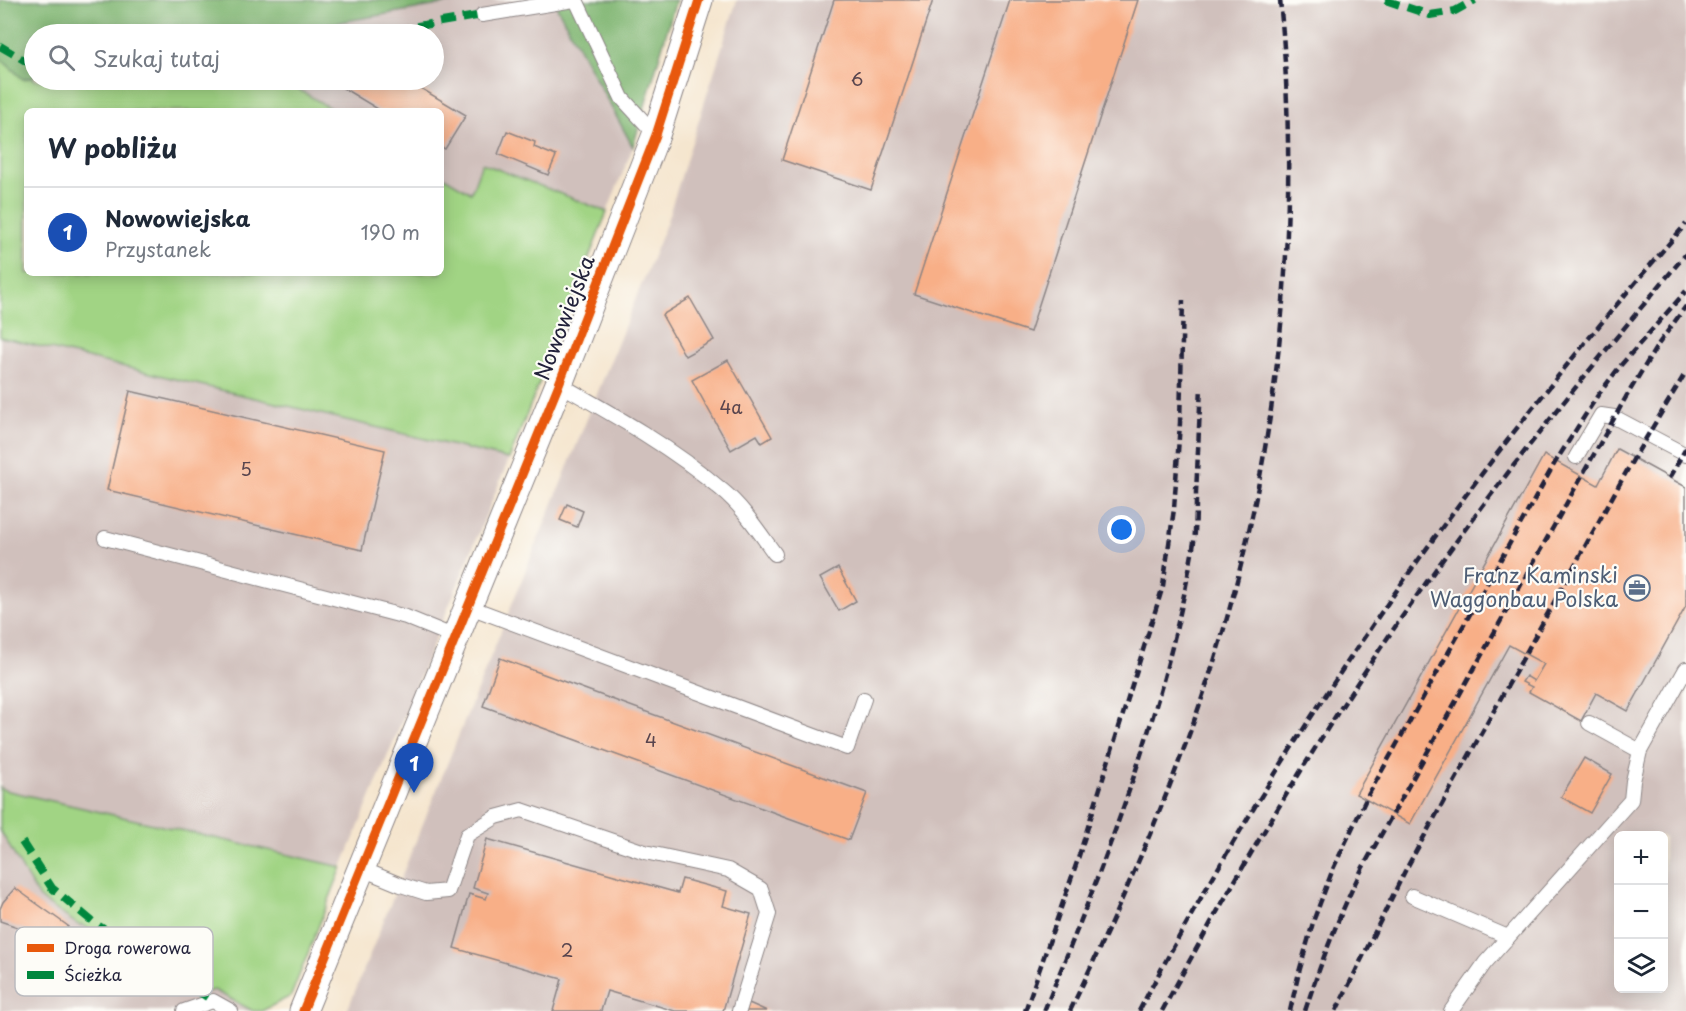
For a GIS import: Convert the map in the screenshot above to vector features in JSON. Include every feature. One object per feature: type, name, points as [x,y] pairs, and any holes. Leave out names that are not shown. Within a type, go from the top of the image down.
[{"type":"street","name":"Nowowiejska","points":[[303,1011],[559,384],[656,135],[699,0]]},
{"type":"lane","points":[[482,15],[575,0],[622,98],[656,135]]},
{"type":"lane","points":[[559,384],[639,430],[723,490],[775,554]]},
{"type":"lane","points":[[1576,457],[1601,415],[1614,417],[1686,455]]},
{"type":"lane","points":[[105,538],[406,617],[455,637]]},
{"type":"lane","points":[[467,606],[847,748],[864,699]]},
{"type":"lane","points":[[1451,1011],[1485,963],[1631,800],[1640,751],[1686,669]]},
{"type":"lane","points":[[1589,723],[1640,751]]},
{"type":"lane","points":[[362,869],[426,893],[448,891],[467,835],[496,817],[522,810],[645,852],[728,870],[761,889],[769,914],[739,1011]]},
{"type":"lane","points":[[1412,896],[1508,937]]},
{"type":"lane","points":[[184,1011],[213,1001],[231,1011]]},
{"type":"shaded area","points":[[467,0],[553,0],[633,147],[607,212],[483,163],[471,193],[444,177],[444,108],[330,108],[300,90],[444,90],[444,24],[329,24]]},
{"type":"shaded area","points":[[737,0],[1686,0],[1686,1011],[347,1011],[666,224]]},
{"type":"shaded area","points":[[0,337],[509,459],[342,867],[3,790],[0,787]]},
{"type":"shaded area","points":[[0,830],[39,898],[85,927],[15,927],[15,996],[213,996],[214,990],[253,1011],[0,1011]]},
{"type":"green space","points":[[0,0],[467,0],[329,24],[24,24],[24,79],[0,58]]},
{"type":"green space","points":[[553,0],[676,0],[633,147]]},
{"type":"green space","points":[[0,58],[24,79],[24,90],[300,90],[330,108],[24,108],[24,276],[444,276],[444,177],[471,193],[482,163],[607,212],[509,459],[0,337]]},
{"type":"green space","points":[[0,787],[4,790],[342,867],[291,996],[262,1011],[253,1011],[213,990],[213,927],[86,927],[81,924],[80,926],[39,898],[0,830]]},
{"type":"building","points":[[834,0],[933,0],[871,190],[782,160]]},
{"type":"building","points":[[1010,0],[1138,0],[1030,332],[914,294]]},
{"type":"building","points":[[346,90],[424,90],[466,115],[445,149],[444,108],[376,108]]},
{"type":"building","points":[[507,131],[535,142],[534,147],[556,156],[548,175],[498,154]]},
{"type":"building","points":[[690,298],[714,340],[685,356],[662,315]]},
{"type":"building","points":[[728,360],[772,437],[762,443],[757,435],[731,450],[692,380]]},
{"type":"building","points":[[130,391],[385,450],[362,550],[107,490]]},
{"type":"building","points":[[1617,449],[1686,487],[1686,606],[1628,711],[1596,693],[1581,721],[1529,692],[1532,687],[1522,682],[1526,676],[1534,681],[1544,664],[1509,645],[1410,824],[1356,794],[1544,455],[1598,485]]},
{"type":"building","points":[[567,504],[583,511],[577,527],[560,520]]},
{"type":"building","points":[[838,568],[856,601],[839,611],[820,578]]},
{"type":"building","points":[[500,658],[867,793],[849,840],[483,706]]},
{"type":"building","points":[[1584,758],[1612,774],[1590,813],[1561,797]]},
{"type":"building","points":[[487,839],[678,893],[682,879],[727,891],[723,906],[751,914],[723,1011],[675,1011],[607,991],[601,1011],[553,1011],[562,979],[454,948],[469,894],[486,899],[488,893],[473,888]]},
{"type":"building","points":[[15,888],[68,927],[17,927],[0,921],[0,909]]},
{"type":"building","points":[[749,1003],[767,1011],[746,1011]]},
{"type":"railway","points":[[1070,1011],[1146,843],[1196,715],[1235,590],[1254,507],[1269,423],[1280,339],[1286,254],[1288,169],[1286,84],[1280,0]]},
{"type":"railway","points":[[1139,1011],[1197,905],[1258,802],[1322,700],[1389,601],[1532,408],[1686,224]]},
{"type":"railway","points":[[1162,1011],[1226,896],[1294,782],[1403,616],[1470,522],[1530,445],[1686,254]]},
{"type":"railway","points":[[1290,1011],[1314,919],[1333,869],[1366,799],[1556,461],[1598,395],[1621,365],[1686,291]]},
{"type":"railway","points":[[1025,1011],[1077,862],[1163,586],[1174,509],[1180,423],[1183,300]]},
{"type":"railway","points":[[1305,1011],[1331,939],[1362,869],[1626,397],[1657,346],[1686,306]]},
{"type":"railway","points":[[1336,1011],[1405,871],[1634,458],[1686,372]]},
{"type":"railway","points":[[1044,1011],[1112,839],[1151,722],[1168,662],[1194,542],[1201,388]]},
{"type":"railway","points":[[1669,478],[1686,448]]},
{"type":"marked path","points":[[1385,0],[1430,15],[1455,11],[1475,0]]},
{"type":"marked path","points":[[429,24],[482,15]]},
{"type":"marked path","points":[[0,46],[24,60]]},
{"type":"marked path","points":[[22,842],[52,888],[101,927]]},
{"type":"marked path","points":[[205,996],[213,1001]]},
{"type":"cycle path","points":[[303,1011],[559,384],[656,135],[699,0]]},
{"type":"place","name":"Franz Kaminski Waggonbau Polska","points":[[1637,588]]},
{"type":"place","name":"Nowowiejska","points":[[414,793]]}]
